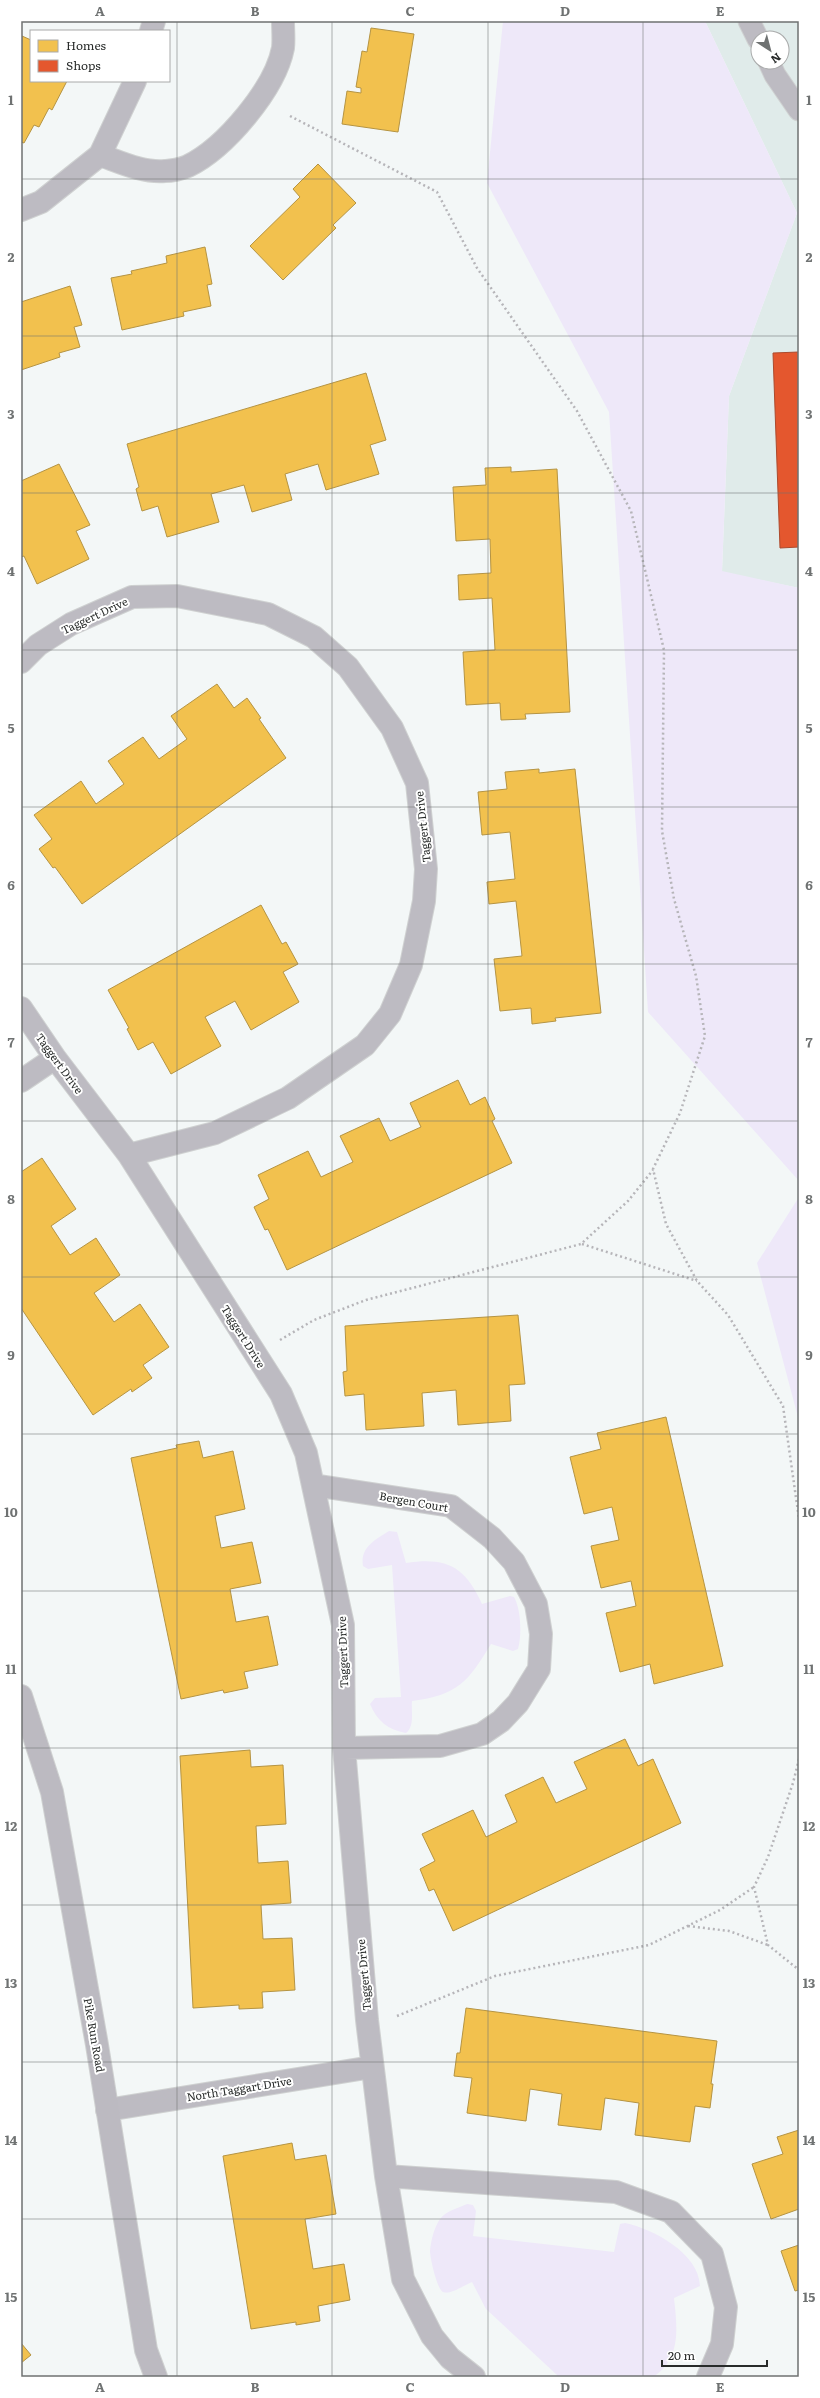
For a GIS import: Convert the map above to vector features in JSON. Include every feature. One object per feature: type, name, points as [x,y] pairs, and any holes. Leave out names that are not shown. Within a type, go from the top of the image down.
[{"type":"street","points":[[100,155],[138,168],[164,171],[187,167],[210,152],[249,115],[273,74],[283,48],[283,21]]},
{"type":"street","points":[[21,210],[41,202],[100,155],[135,82]]},
{"type":"street","name":"Taggert Drive","points":[[21,662],[38,645],[71,624],[132,598],[177,596],[268,614],[314,637],[348,667],[392,728],[417,783],[426,869],[424,900],[411,965],[390,1014],[365,1045],[288,1098],[215,1133],[129,1155]]},
{"type":"street","name":"Taggert Drive","points":[[21,1008],[55,1058],[129,1155],[281,1394],[306,1453],[343,1625],[344,1748],[372,2067],[386,2176],[403,2278],[432,2336],[450,2358],[474,2377]]},
{"type":"street","points":[[21,1081],[55,1058]]},
{"type":"street","name":"Bergen Court","points":[[313,1485],[451,1506],[492,1538],[514,1562],[536,1604],[541,1634],[539,1669],[518,1703],[502,1721],[482,1734],[440,1746],[344,1748]]},
{"type":"street","name":"Pike Run Road","points":[[21,1696],[52,1792],[107,2110],[146,2350],[156,2377]]},
{"type":"street","name":"North Taggart Drive","points":[[107,2110],[372,2067]]},
{"type":"street","points":[[386,2176],[616,2192],[671,2212],[712,2254],[726,2307],[722,2344],[708,2377]]},
{"type":"lane","points":[[749,21],[754,30]]},
{"type":"lane","points":[[773,70],[799,110]]},
{"type":"path","points":[[280,1340],[314,1320],[366,1300],[581,1244],[628,1201],[653,1169],[680,1113],[705,1036],[696,976],[674,899],[662,831],[664,650],[631,511],[577,411],[477,268],[437,192],[290,116]]},
{"type":"path","points":[[653,1169],[666,1224],[697,1281],[728,1315],[783,1406],[799,1519]]},
{"type":"path","points":[[581,1244],[697,1281]]},
{"type":"path","points":[[396,2016],[495,1976],[650,1945],[720,1910],[754,1887],[768,1857],[793,1783],[799,1759]]},
{"type":"path","points":[[754,1887],[768,1945]]},
{"type":"path","points":[[688,1926],[729,1931],[768,1945],[799,1970]]},
{"type":"shaded area","points":[[503,21],[705,21],[797,213],[729,396],[722,571],[799,588],[799,1181],[648,1012],[609,412],[487,183]]},
{"type":"shaded area","points":[[705,21],[799,21],[799,588],[722,572],[729,396],[797,213]]},
{"type":"shaded area","points":[[799,1197],[799,1421],[757,1263]]},
{"type":"shaded area","points":[[389,1531],[397,1532],[406,1563],[420,1561],[432,1562],[443,1563],[453,1567],[469,1581],[482,1604],[510,1596],[514,1597],[518,1608],[520,1622],[518,1649],[513,1651],[491,1644],[475,1668],[460,1684],[441,1695],[412,1701],[412,1722],[406,1733],[394,1730],[384,1724],[376,1715],[370,1704],[375,1698],[401,1697],[392,1565],[368,1569],[363,1566],[363,1559],[366,1549],[374,1541]]},
{"type":"shaded area","points":[[467,2204],[473,2205],[476,2211],[473,2236],[614,2252],[620,2224],[625,2223],[648,2231],[673,2244],[692,2263],[698,2274],[700,2286],[674,2298],[676,2341],[669,2361],[662,2370],[653,2377],[556,2377],[557,2375],[486,2309],[472,2282],[454,2291],[446,2293],[443,2292],[436,2280],[431,2260],[430,2251],[433,2234],[440,2219],[445,2214]]},
{"type":"building: Homes","points":[[371,28],[414,34],[398,132],[342,124],[347,91],[361,93],[361,88],[356,87],[362,51],[367,52]]},
{"type":"building: Homes","points":[[22,36],[30,40],[30,82],[66,82],[52,110],[49,108],[39,127],[34,125],[24,143],[21,142]]},
{"type":"building: Homes","points":[[318,164],[356,203],[333,225],[336,228],[283,280],[250,246],[300,197],[293,189]]},
{"type":"building: Homes","points":[[205,247],[212,284],[207,285],[211,306],[183,312],[184,316],[122,330],[111,278],[132,274],[131,271],[167,263],[166,256]]},
{"type":"building: Homes","points":[[70,286],[82,325],[74,327],[80,347],[59,353],[60,357],[21,370],[21,302]]},
{"type":"building: Homes","points":[[366,373],[386,440],[370,445],[379,474],[326,490],[318,464],[285,474],[292,500],[252,512],[244,485],[211,494],[219,522],[167,537],[158,506],[142,511],[136,489],[139,487],[127,444]]},
{"type":"building: Homes","points":[[59,464],[90,525],[76,531],[89,559],[37,584],[24,556],[21,557],[21,481]]},
{"type":"building: Homes","points":[[511,467],[511,472],[557,469],[570,712],[525,714],[526,719],[501,720],[500,703],[466,705],[463,652],[495,650],[492,598],[459,600],[458,575],[491,573],[490,539],[456,541],[453,487],[486,485],[485,468]]},
{"type":"building: Homes","points":[[217,684],[234,708],[247,698],[261,718],[259,719],[286,758],[82,904],[55,867],[53,868],[39,849],[52,839],[34,815],[81,781],[96,804],[124,784],[108,761],[143,737],[159,759],[187,739],[171,716]]},
{"type":"building: Homes","points":[[539,769],[539,773],[575,769],[601,1013],[555,1018],[556,1021],[532,1024],[531,1008],[500,1011],[494,959],[522,956],[516,901],[489,904],[487,882],[515,879],[510,832],[482,835],[478,792],[507,789],[505,772]]},
{"type":"building: Homes","points":[[261,905],[282,944],[286,942],[298,964],[283,972],[299,1002],[251,1030],[235,1001],[205,1017],[221,1046],[171,1074],[153,1042],[138,1050],[127,1029],[129,1028],[108,990]]},
{"type":"building: Homes","points":[[458,1080],[470,1105],[485,1097],[495,1119],[492,1121],[512,1163],[287,1270],[268,1229],[265,1230],[254,1207],[269,1199],[258,1175],[308,1151],[321,1177],[353,1162],[340,1136],[379,1118],[390,1141],[421,1127],[410,1103]]},
{"type":"building: Homes","points":[[42,1158],[76,1209],[51,1226],[70,1255],[96,1238],[120,1275],[94,1293],[114,1322],[140,1304],[169,1347],[143,1365],[152,1378],[132,1392],[131,1389],[93,1415],[21,1308],[21,1172]]},
{"type":"building: Homes","points":[[518,1315],[525,1384],[509,1385],[511,1421],[458,1425],[456,1390],[422,1393],[424,1426],[366,1430],[364,1394],[345,1396],[343,1372],[347,1371],[345,1326]]},
{"type":"building: Homes","points":[[666,1417],[723,1666],[654,1684],[650,1664],[620,1672],[606,1613],[636,1606],[631,1581],[601,1588],[591,1546],[619,1540],[612,1507],[584,1514],[570,1457],[601,1449],[597,1433]]},
{"type":"building: Homes","points":[[199,1441],[203,1458],[233,1451],[245,1509],[215,1516],[221,1548],[252,1542],[261,1583],[230,1589],[236,1622],[268,1616],[278,1665],[244,1672],[248,1688],[224,1693],[223,1690],[181,1699],[131,1458],[177,1448],[176,1445]]},
{"type":"building: Homes","points":[[625,1739],[638,1766],[653,1759],[681,1823],[453,1931],[434,1889],[429,1891],[420,1869],[435,1861],[422,1834],[473,1810],[486,1837],[517,1822],[505,1795],[543,1777],[556,1803],[587,1789],[574,1762]]},
{"type":"building: Homes","points":[[250,1750],[251,1767],[283,1765],[286,1824],[256,1826],[258,1863],[288,1861],[291,1903],[261,1905],[263,1939],[292,1938],[295,1990],[262,1992],[263,2008],[239,2009],[239,2005],[193,2008],[180,1756]]},
{"type":"building: Homes","points":[[466,2008],[717,2041],[711,2084],[713,2084],[710,2108],[695,2106],[690,2142],[635,2135],[639,2103],[605,2098],[601,2130],[558,2125],[562,2094],[530,2089],[526,2121],[467,2113],[472,2078],[454,2076],[457,2053],[460,2053]]},
{"type":"building: Homes","points":[[799,2130],[799,2209],[771,2219],[752,2164],[783,2154],[777,2137]]},
{"type":"building: Homes","points":[[292,2143],[295,2160],[326,2155],[336,2214],[305,2219],[313,2269],[344,2264],[350,2300],[318,2306],[320,2321],[296,2325],[296,2322],[251,2329],[223,2156]]},
{"type":"building: Homes","points":[[799,2245],[799,2290],[795,2291],[781,2251]]},
{"type":"building: Homes","points":[[21,2343],[31,2355],[21,2363]]},
{"type":"building: Shops","points":[[799,352],[799,547],[780,548],[773,353]]}]
